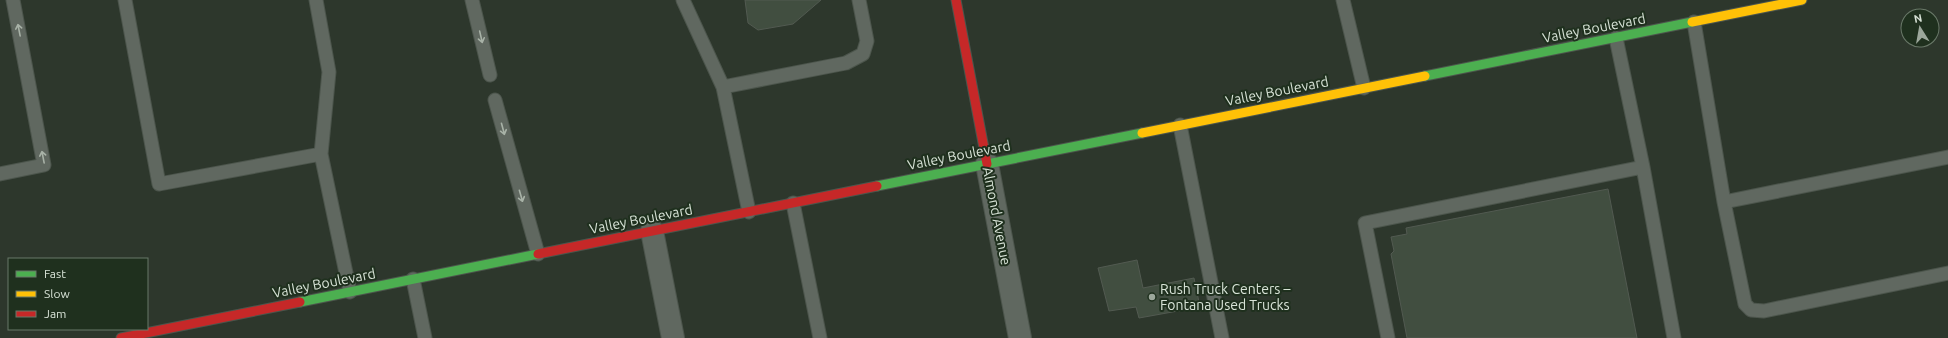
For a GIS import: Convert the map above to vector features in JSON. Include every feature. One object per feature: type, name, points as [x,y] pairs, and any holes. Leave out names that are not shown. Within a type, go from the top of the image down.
[{"type":"main road","name":"Almond Avenue","points":[[956,0],[986,164]]},
{"type":"main road","name":"Valley Boulevard","points":[[121,338],[1802,0]]},
{"type":"street","name":"Almond Avenue","points":[[986,164],[1020,338]]},
{"type":"street","points":[[652,231],[673,338]]},
{"type":"lane","points":[[0,174],[44,165],[13,0]]},
{"type":"lane","points":[[126,0],[159,184],[321,154]]},
{"type":"lane","points":[[316,0],[329,72],[321,154],[350,292]]},
{"type":"lane","points":[[472,0],[490,75]]},
{"type":"lane","points":[[683,0],[723,87],[749,212]]},
{"type":"lane","points":[[723,87],[846,63],[863,54],[867,41],[859,0]]},
{"type":"lane","points":[[1343,0],[1364,88]]},
{"type":"lane","points":[[1694,22],[1724,202],[1745,304],[1751,310],[1764,311],[1948,273]]},
{"type":"lane","points":[[1616,38],[1643,167],[1674,338]]},
{"type":"lane","points":[[495,100],[538,254]]},
{"type":"lane","points":[[1180,125],[1222,338]]},
{"type":"lane","points":[[1724,202],[1948,157]]},
{"type":"lane","points":[[1388,338],[1366,224],[1643,167]]},
{"type":"lane","points":[[793,203],[820,338]]},
{"type":"lane","points":[[413,279],[425,338]]},
{"type":"lane","points":[[192,324],[196,338]]},
{"type":"building","points":[[745,0],[821,0],[793,24],[758,30],[748,23]]},
{"type":"building","points":[[1608,189],[1637,338],[1407,338],[1391,254],[1394,251],[1391,237],[1407,234],[1406,228]]},
{"type":"building","name":"Rush Truck Centers – Fontana Used Trucks","points":[[1137,260],[1143,288],[1194,278],[1200,307],[1139,318],[1136,307],[1109,311],[1098,268]]},
{"type":"traffic: fast","points":[[1425,76],[1692,22]]},
{"type":"traffic: fast","points":[[877,186],[1142,133]]},
{"type":"traffic: fast","points":[[300,302],[538,254]]},
{"type":"traffic: slow","points":[[1692,22],[1802,0]]},
{"type":"traffic: slow","points":[[1142,133],[1425,76]]},
{"type":"traffic: jam","points":[[956,0],[987,164]]},
{"type":"traffic: jam","points":[[538,254],[877,186]]},
{"type":"traffic: jam","points":[[121,338],[300,302]]},
{"type":"place","name":"Rush Truck Centers – Fontana Used Trucks","points":[[1152,297]]}]
